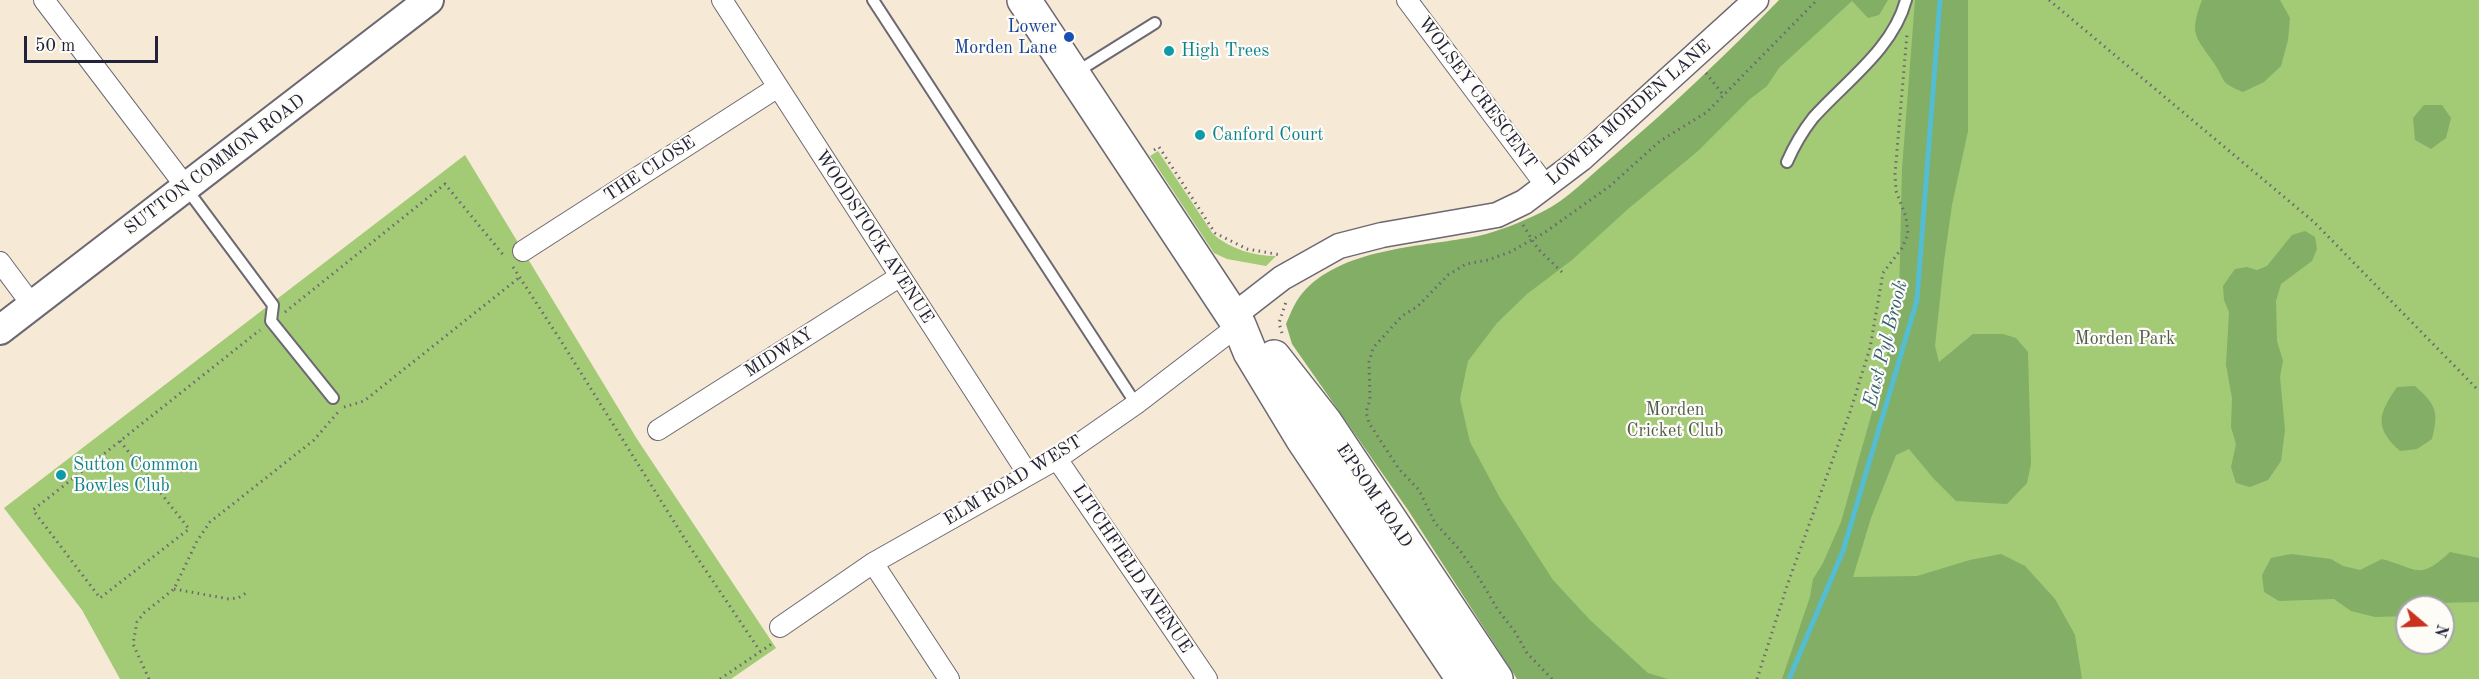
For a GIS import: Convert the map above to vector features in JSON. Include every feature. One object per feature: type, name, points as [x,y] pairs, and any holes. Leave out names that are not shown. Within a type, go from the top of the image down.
[{"type":"highway","name":"EPSOM ROAD","points":[[1024,0],[1236,321],[1250,352],[1302,438],[1463,679]]},
{"type":"highway","name":"EPSOM ROAD","points":[[1236,321],[1263,342],[1325,422],[1496,679]]},
{"type":"main road","name":"SUTTON COMMON ROAD","points":[[0,330],[429,0]]},
{"type":"street","points":[[44,0],[186,187]]},
{"type":"street","name":"WOODSTOCK AVENUE","points":[[722,0],[1028,474]]},
{"type":"street","name":"WOLSEY CRESCENT","points":[[1407,0],[1546,186]]},
{"type":"street","name":"LOWER MORDEN LANE","points":[[1236,321],[1282,278],[1339,246],[1382,235],[1472,221],[1497,215],[1515,207],[1581,159],[1756,0]]},
{"type":"street","name":"THE CLOSE","points":[[523,251],[778,87]]},
{"type":"street","points":[[0,262],[33,304]]},
{"type":"street","name":"MIDWAY","points":[[658,430],[899,277]]},
{"type":"street","name":"ELM ROAD WEST","points":[[780,627],[873,563],[1057,459],[1136,404],[1236,321]]},
{"type":"street","name":"LITCHFIELD AVENUE","points":[[1057,459],[1208,679]]},
{"type":"street","points":[[873,563],[949,679]]},
{"type":"lane","points":[[873,0],[1136,404]]},
{"type":"lane","points":[[1787,162],[1798,138],[1813,119],[1879,50],[1902,15],[1906,0]]},
{"type":"lane","points":[[1072,75],[1155,23]]},
{"type":"lane","points":[[186,187],[273,305],[271,321],[333,398]]},
{"type":"path","points":[[1551,679],[1527,653],[1459,549],[1436,523],[1419,490],[1399,470],[1369,423],[1366,412],[1370,400],[1369,362],[1373,348],[1402,316],[1418,306],[1448,275],[1466,264],[1488,260],[1510,252],[1532,240],[1610,186],[1660,141],[1707,112],[1817,0]]},
{"type":"path","points":[[2049,0],[2314,222],[2479,391]]},
{"type":"path","points":[[1757,679],[1870,348],[1883,273],[1902,248],[1908,234],[1906,217],[1896,191],[1895,174],[1907,32]]},
{"type":"path","points":[[1693,58],[1724,96]]},
{"type":"path","points":[[1151,151],[1159,147],[1215,233],[1247,249],[1284,256]]},
{"type":"path","points":[[120,441],[189,529],[100,598],[33,510],[271,321],[445,184],[520,277],[681,534],[760,651]]},
{"type":"path","points":[[1515,207],[1532,240],[1565,275]]},
{"type":"path","points":[[364,401],[520,277]]},
{"type":"path","points":[[1284,338],[1279,323],[1285,303],[1291,295]]},
{"type":"path","points":[[149,679],[136,655],[133,644],[137,622],[144,613],[174,588],[197,541],[210,522],[314,440],[342,408]]},
{"type":"path","points":[[174,588],[230,599],[238,598],[246,593]]},
{"type":"path","points":[[720,679],[775,641],[780,627]]},
{"type":"green space","points":[[1779,0],[1888,0],[1879,15],[1868,18],[1852,1],[1779,68],[1767,86],[1750,99],[1698,151],[1628,209],[1572,260],[1527,294],[1497,323],[1468,361],[1460,399],[1470,442],[1500,498],[1553,580],[1590,620],[1648,673],[1668,679],[1517,679],[1408,510],[1292,344],[1286,324],[1297,301],[1306,289],[1323,275],[1343,265],[1387,251],[1486,234],[1542,212],[1560,201],[1675,101]]},
{"type":"green space","name":"Morden Park","points":[[1782,0],[2479,0],[2479,679],[1521,679],[1297,305],[1480,237],[1515,227],[1547,211],[1571,194],[1646,130]]},
{"type":"green space","points":[[1915,0],[1968,0],[1968,131],[1952,205],[1944,261],[1935,346],[1939,362],[1973,334],[2003,334],[2016,338],[2028,352],[2031,464],[2027,483],[2007,504],[1956,501],[1909,449],[1896,455],[1871,518],[1853,577],[1917,576],[1970,560],[2001,554],[2025,566],[2055,599],[2075,635],[2082,679],[1782,679],[1810,597],[1813,579],[1823,563],[1841,522],[1882,377],[1899,300],[1902,169]]},
{"type":"green space","points":[[2202,0],[2280,0],[2290,18],[2288,40],[2281,66],[2264,82],[2243,92],[2227,84],[2196,34],[2196,20]]},
{"type":"green space","points":[[2424,105],[2442,105],[2451,118],[2446,138],[2431,149],[2415,140],[2413,118]]},
{"type":"green space","points":[[1158,151],[1213,234],[1243,251],[1276,256],[1266,266],[1227,259],[1214,253],[1150,156]]},
{"type":"green space","points":[[465,155],[637,439],[776,648],[731,679],[120,679],[82,610],[4,508]]},
{"type":"green space","points":[[2305,231],[2315,237],[2317,249],[2312,261],[2281,284],[2276,301],[2277,341],[2283,361],[2280,377],[2285,430],[2281,461],[2268,480],[2250,487],[2236,483],[2231,467],[2236,444],[2231,427],[2232,398],[2226,365],[2229,312],[2224,300],[2223,286],[2235,269],[2247,267],[2257,270],[2267,266],[2292,235]]},
{"type":"green space","points":[[2415,386],[2428,398],[2434,409],[2435,422],[2432,439],[2417,449],[2400,451],[2386,435],[2382,421],[2383,413],[2397,387]]},
{"type":"green space","points":[[2450,552],[2479,558],[2479,602],[2455,603],[2455,595],[2395,595],[2395,616],[2375,617],[2351,611],[2334,599],[2279,601],[2264,592],[2262,575],[2271,558],[2291,554],[2331,559],[2343,566],[2360,570],[2382,559],[2418,570],[2424,570]]},
{"type":"waterway","name":"East Pyl Brook","points":[[1789,679],[1843,551],[1917,300],[1940,0]]},
{"type":"place","name":"Lower Morden Lane","points":[[1069,37]]},
{"type":"place","name":"High Trees","points":[[1169,51]]},
{"type":"place","name":"Canford Court","points":[[1200,135]]},
{"type":"place","name":"Sutton Common Bowles Club","points":[[61,475]]},
{"type":"park label","name":"Morden Cricket Club","points":[[1675,420]]}]
